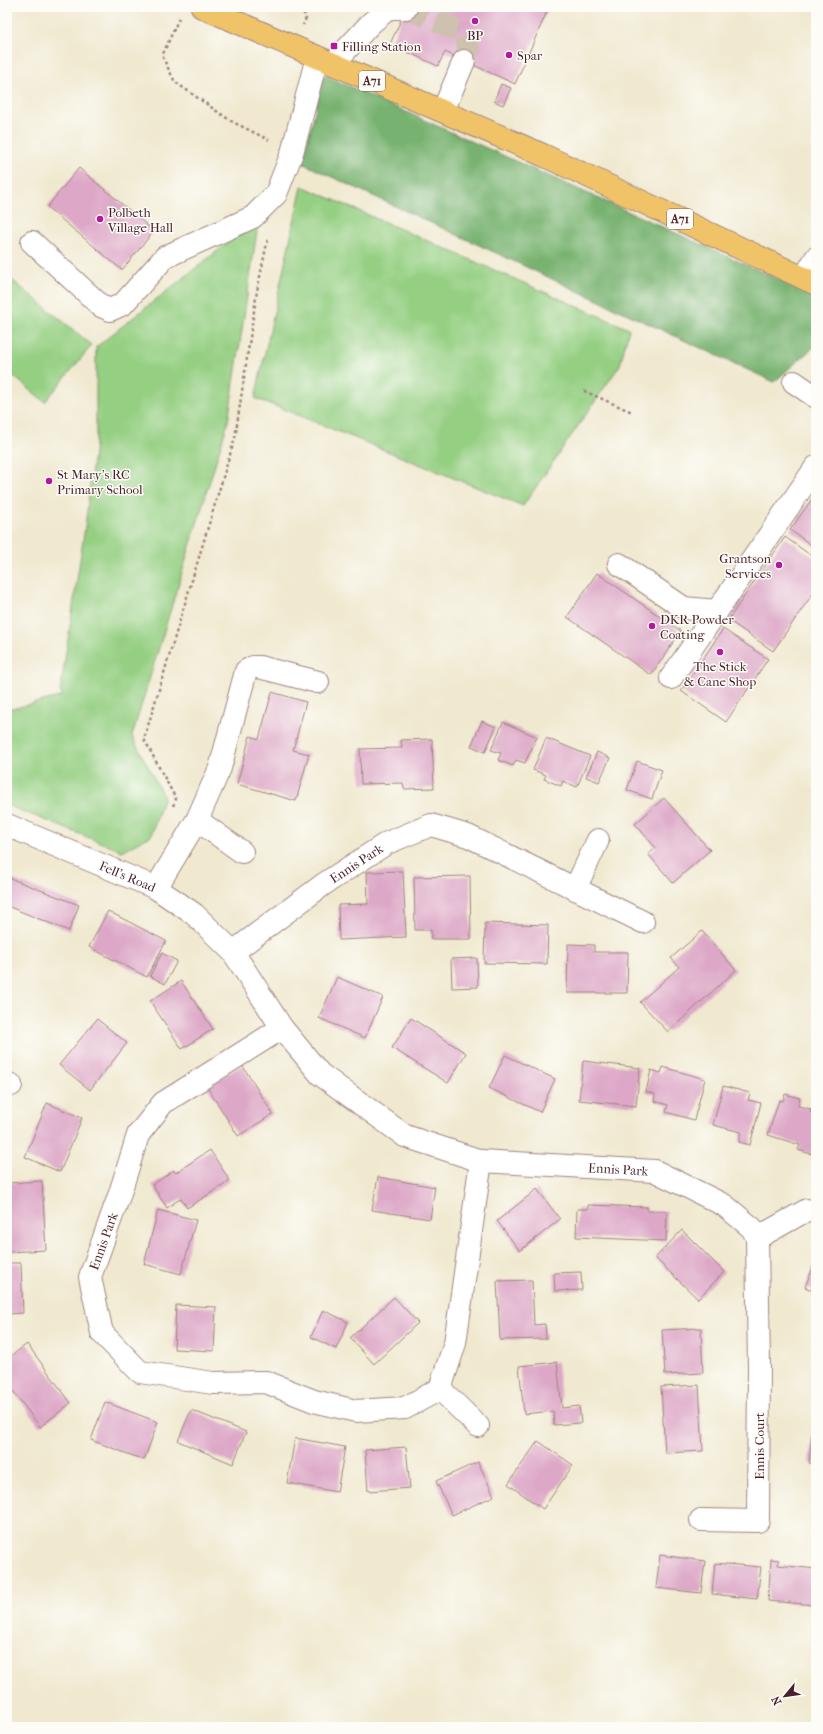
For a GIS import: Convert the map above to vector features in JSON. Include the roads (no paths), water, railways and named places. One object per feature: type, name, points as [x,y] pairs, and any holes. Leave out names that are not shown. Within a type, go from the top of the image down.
[{"type":"main road","name":"A71","points":[[202,7],[543,154],[810,281]]},
{"type":"street","points":[[32,242],[101,306],[110,310],[123,304],[165,257],[253,217],[276,194],[325,61],[389,8],[406,8]]},
{"type":"street","points":[[443,111],[464,61]]},
{"type":"street","points":[[810,281],[816,258]]},
{"type":"street","points":[[794,382],[816,397]]},
{"type":"street","points":[[671,678],[816,467]]},
{"type":"street","points":[[619,564],[684,608],[717,611]]},
{"type":"street","points":[[156,888],[197,820],[220,768],[246,671],[253,667],[259,667],[318,682]]},
{"type":"street","points":[[197,820],[242,852]]},
{"type":"street","name":"Ennis Park","points":[[643,922],[468,836],[430,825],[386,843],[324,884],[233,952],[282,1028],[320,1074],[405,1136],[481,1160],[655,1171],[724,1205],[752,1228],[757,1238]]},
{"type":"street","name":"Fell's Road","points":[[7,826],[156,888],[194,914],[233,952]]},
{"type":"street","points":[[575,889],[598,840]]},
{"type":"street","name":"Ennis Park","points":[[282,1028],[163,1103],[138,1135],[120,1193],[90,1277],[102,1333],[140,1372],[213,1383],[266,1382],[314,1402],[356,1411],[405,1408],[440,1389]]},
{"type":"street","points":[[478,1426],[440,1389],[455,1343],[481,1160]]},
{"type":"street","points":[[757,1238],[807,1210]]},
{"type":"street","name":"Ennis Court","points":[[701,1520],[758,1521],[759,1366],[757,1238]]},
{"type":"tunnel","points":[[406,8],[464,33],[469,49],[464,61]]},
{"type":"place","name":"BP","points":[[475,21]]},
{"type":"place","name":"Filling Station","points":[[334,46]]},
{"type":"place","name":"Spar","points":[[509,55]]},
{"type":"place","name":"Polbeth Village Hall","points":[[100,219]]},
{"type":"place","name":"St Mary's RC Primary School","points":[[49,481]]},
{"type":"place","name":"Grantson Services","points":[[779,565]]},
{"type":"place","name":"DKR Powder Coating","points":[[652,626]]},
{"type":"place","name":"The Stick & Cane Shop","points":[[720,652]]}]
